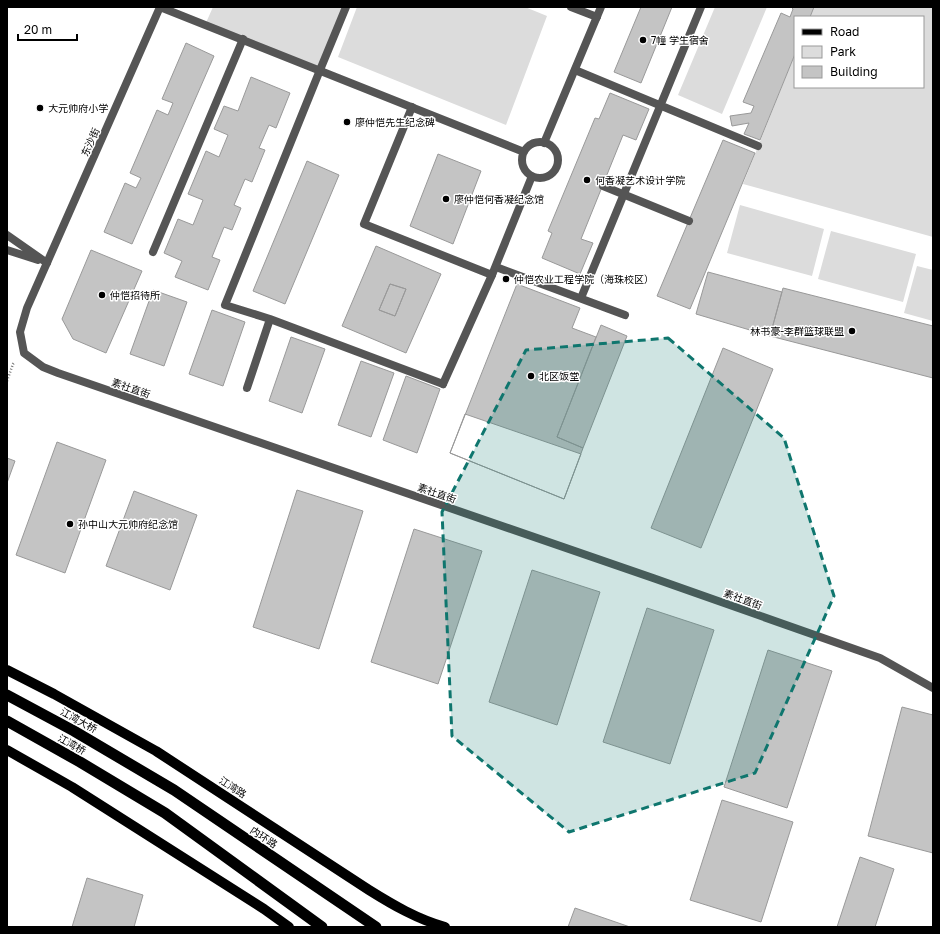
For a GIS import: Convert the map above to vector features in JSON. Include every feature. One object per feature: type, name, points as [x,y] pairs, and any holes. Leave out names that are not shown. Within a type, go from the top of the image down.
[{"type":"highway","name":"江湾大桥","points":[[7,695],[138,768]]},
{"type":"highway","name":"江湾桥","points":[[7,721],[165,813],[322,927]]},
{"type":"highway","name":"内环路","points":[[138,768],[174,790],[376,927]]},
{"type":"main road","name":"江湾路","points":[[7,670],[54,694],[156,751],[369,890],[405,911],[428,922],[445,927]]},
{"type":"main road","points":[[7,750],[72,786],[264,909],[289,927]]},
{"type":"street","points":[[160,7],[524,152]]},
{"type":"street","name":"东沙街","points":[[47,263],[160,7]]},
{"type":"street","points":[[346,7],[225,304],[443,384],[496,267],[532,176]]},
{"type":"street","points":[[571,7],[597,17]]},
{"type":"street","points":[[544,143],[601,7]]},
{"type":"street","points":[[581,298],[701,7]]},
{"type":"street","points":[[153,252],[243,39]]},
{"type":"street","points":[[575,70],[758,146]]},
{"type":"street","points":[[412,107],[364,224],[492,275]]},
{"type":"street","points":[[539,142],[544,143],[554,149],[557,164],[555,170],[547,177],[541,178],[532,176],[525,170],[523,164],[524,152],[533,144],[539,142]]},
{"type":"street","points":[[602,186],[689,221]]},
{"type":"street","points":[[7,236],[47,263]]},
{"type":"street","points":[[7,250],[47,263]]},
{"type":"street","points":[[24,353],[20,332],[27,308],[47,263]]},
{"type":"street","points":[[496,267],[625,315]]},
{"type":"street","points":[[247,388],[270,320]]},
{"type":"street","name":"素社直街","points":[[24,353],[43,367],[58,373],[654,578],[880,658],[933,688]]},
{"type":"path","points":[[7,381],[13,364],[24,353]]},
{"type":"highlighted area","points":[[668,338],[784,438],[834,596],[755,773],[569,832],[452,736],[442,512],[526,350]]},
{"type":"green space","points":[[213,7],[346,7],[320,70],[205,25]]},
{"type":"green space","points":[[357,7],[525,7],[547,16],[506,125],[338,57]]},
{"type":"green space","points":[[715,7],[767,7],[722,114],[678,95]]},
{"type":"green space","points":[[814,7],[933,7],[933,237],[743,184],[794,56],[794,88],[924,88],[924,16],[810,16]]},
{"type":"green space","points":[[740,205],[824,229],[812,276],[727,253]]},
{"type":"green space","points":[[831,231],[916,254],[903,302],[818,279]]},
{"type":"green space","points":[[917,266],[933,270],[933,321],[904,313]]},
{"type":"building","name":"7幢 学生宿舍","points":[[641,7],[672,7],[641,83],[614,72]]},
{"type":"building","points":[[791,7],[814,7],[810,16],[794,16],[794,56],[760,140],[744,134],[749,123],[732,126],[730,116],[751,113],[754,106],[743,102],[781,13],[790,17],[793,9]]},
{"type":"building","points":[[186,43],[214,56],[132,244],[104,232],[125,183],[136,188],[141,178],[130,173],[157,110],[168,115],[173,103],[162,99]]},
{"type":"building","points":[[251,77],[290,93],[276,128],[269,125],[259,148],[265,150],[252,182],[245,179],[234,205],[241,208],[232,230],[224,227],[212,257],[220,260],[208,290],[175,277],[182,261],[164,253],[178,219],[193,225],[203,200],[188,194],[206,151],[219,157],[228,135],[214,129],[224,106],[238,111]]},
{"type":"building","name":"何香凝艺术设计学院","points":[[610,93],[649,109],[636,140],[623,135],[581,239],[593,243],[580,274],[542,258],[552,233],[548,231],[595,118],[599,119]]},
{"type":"building","points":[[723,140],[755,153],[690,309],[657,296]]},
{"type":"building","name":"廖仲恺何香凝纪念馆","points":[[438,154],[481,171],[453,244],[410,226]]},
{"type":"building","points":[[307,161],[339,175],[285,304],[253,291]]},
{"type":"building","points":[[376,246],[441,274],[406,353],[342,326]],"holes":[[[390,284],[406,289],[395,316],[379,310]]]},
{"type":"building","name":"仲恺招待所","points":[[91,250],[142,271],[106,353],[73,339],[62,319]]},
{"type":"building","points":[[708,272],[782,292],[770,336],[696,314]]},
{"type":"building","points":[[390,284],[406,289],[395,316],[379,310]]},
{"type":"building","name":"北区饭堂","points":[[517,284],[580,308],[572,328],[596,337],[557,437],[583,448],[564,499],[450,453]]},
{"type":"building","name":"林书豪-李群篮球联盟","points":[[783,288],[933,326],[933,378],[770,336]]},
{"type":"building","points":[[153,290],[187,302],[164,366],[130,354]]},
{"type":"building","points":[[212,310],[245,322],[223,386],[189,374]]},
{"type":"building","points":[[601,325],[627,336],[583,448],[557,437]]},
{"type":"building","points":[[291,337],[325,349],[302,413],[269,401]]},
{"type":"building","points":[[723,348],[773,369],[701,548],[651,528]]},
{"type":"building","points":[[361,361],[394,373],[371,437],[338,425]]},
{"type":"building","points":[[406,376],[440,389],[417,453],[383,440]]},
{"type":"building","points":[[465,414],[581,454],[564,499],[450,453]]},
{"type":"building","points":[[57,442],[106,460],[65,573],[16,555]]},
{"type":"building","points":[[7,458],[15,461],[7,483]]},
{"type":"building","points":[[297,490],[363,511],[319,649],[253,627]]},
{"type":"building","points":[[134,491],[197,515],[170,590],[106,566]]},
{"type":"building","points":[[414,529],[482,551],[438,684],[371,662]]},
{"type":"building","points":[[532,570],[600,592],[557,725],[489,702]]},
{"type":"building","points":[[647,608],[714,630],[670,764],[603,742]]},
{"type":"building","points":[[768,650],[832,671],[787,808],[724,787]]},
{"type":"building","points":[[902,707],[933,715],[933,853],[868,836]]},
{"type":"building","points":[[722,800],[793,822],[761,922],[690,900]]},
{"type":"building","points":[[860,857],[894,869],[875,927],[837,927]]},
{"type":"building","points":[[87,878],[143,895],[134,927],[72,927]]},
{"type":"building","points":[[575,908],[630,927],[568,927]]},
{"type":"place","name":"7幢 学生宿舍","points":[[643,40]]},
{"type":"place","name":"大元帅府小学","points":[[40,108]]},
{"type":"place","name":"廖仲恺先生纪念碑","points":[[347,122]]},
{"type":"place","name":"何香凝艺术设计学院","points":[[587,180]]},
{"type":"place","name":"廖仲恺何香凝纪念馆","points":[[446,199]]},
{"type":"place","name":"仲恺农业工程学院（海珠校区）","points":[[506,279]]},
{"type":"place","name":"仲恺招待所","points":[[102,295]]},
{"type":"place","name":"林书豪-李群篮球联盟","points":[[852,331]]},
{"type":"place","name":"北区饭堂","points":[[531,376]]},
{"type":"place","name":"孙中山大元帅府纪念馆","points":[[70,524]]}]
